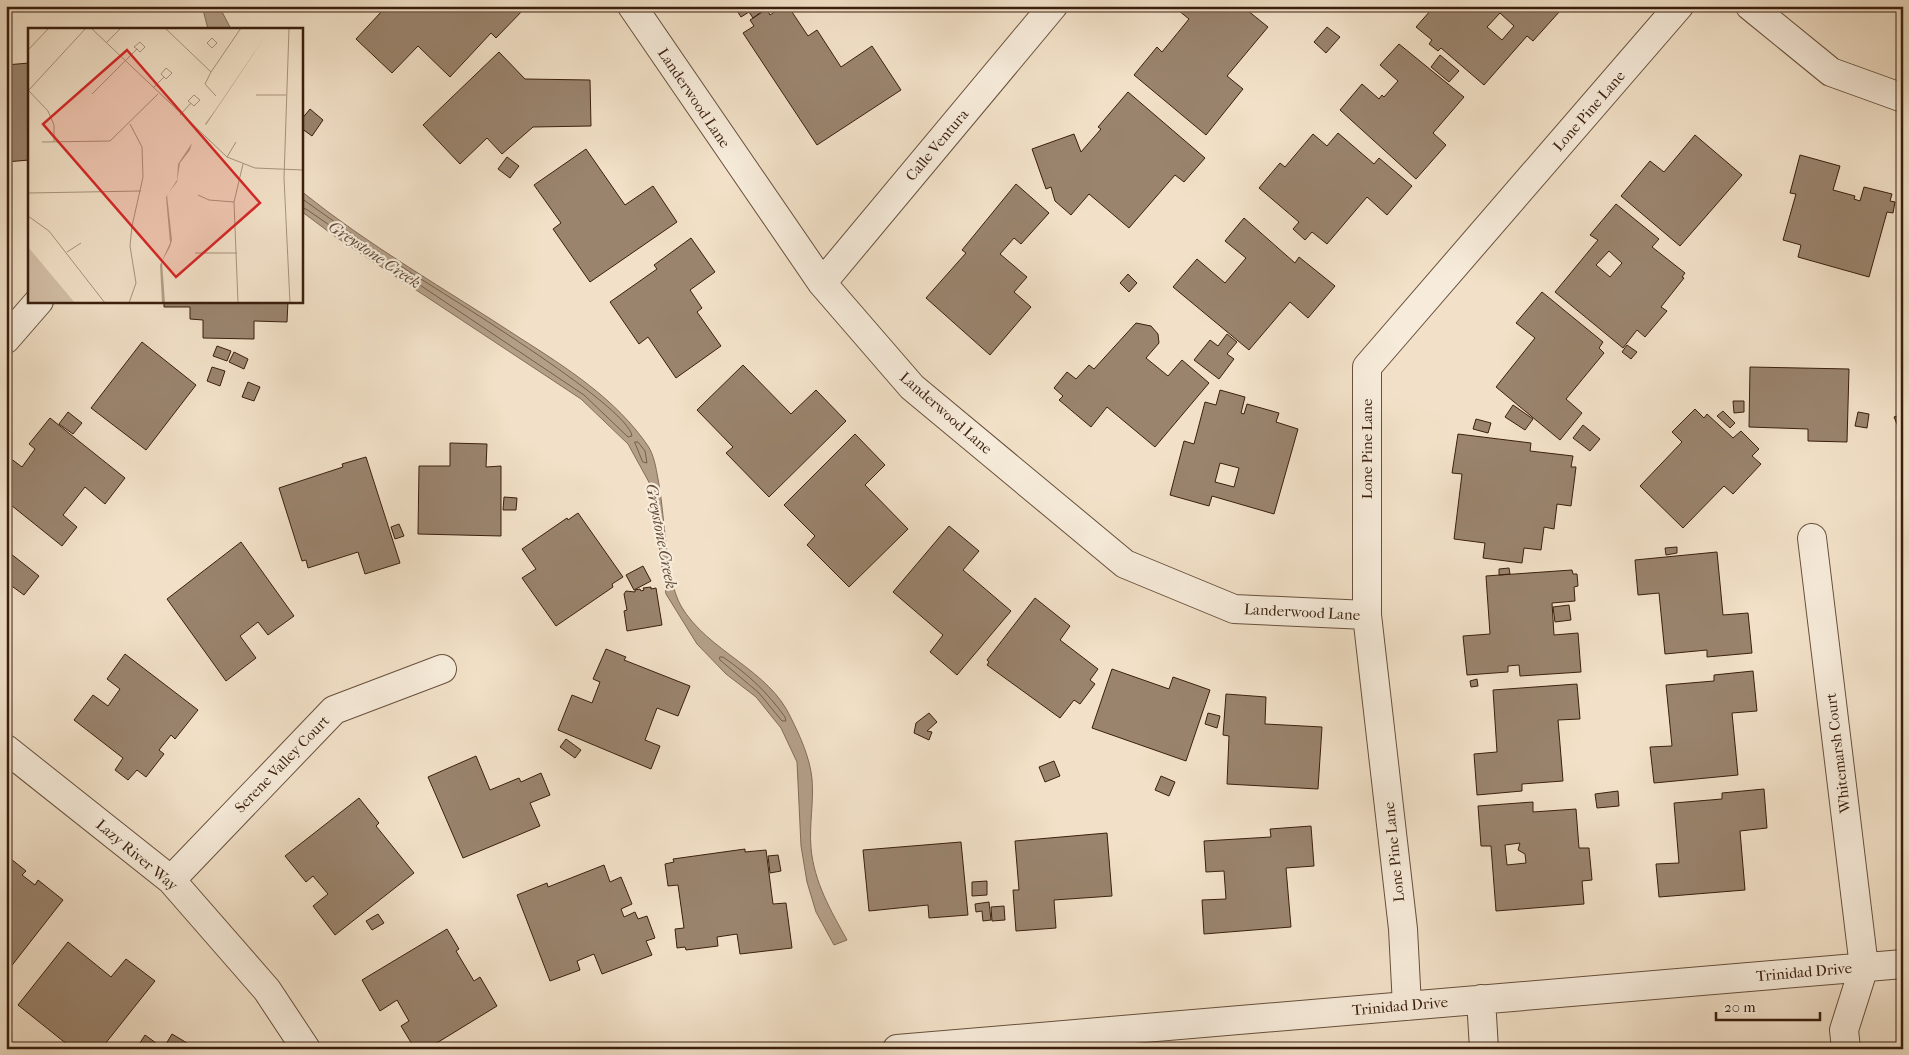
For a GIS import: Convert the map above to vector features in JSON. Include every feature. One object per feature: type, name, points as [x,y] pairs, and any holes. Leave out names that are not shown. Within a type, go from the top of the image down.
[{"type":"street","name":"Landerwood Lane","points":[[632,6],[822,283],[912,387],[1125,564],[1234,609],[1367,615]]},
{"type":"street","name":"Calle Ventura","points":[[822,283],[1053,6]]},
{"type":"street","name":"Lone Pine Lane","points":[[1407,1006],[1402,920],[1367,615],[1367,367],[1680,6]]},
{"type":"street","points":[[1750,6],[1831,72],[1903,98]]},
{"type":"street","points":[[6,339],[38,302]]},
{"type":"street","name":"Whitemarsh Court","points":[[1812,538],[1864,967]]},
{"type":"street","name":"Serene Valley Court","points":[[171,880],[334,710],[442,669]]},
{"type":"street","name":"Lazy River Way","points":[[6,749],[171,880],[267,990],[306,1049]]},
{"type":"street","name":"Trinidad Drive","points":[[897,1049],[1126,1039],[1407,1006],[1903,964]]},
{"type":"street","points":[[1846,1049],[1844,1030],[1864,967]]},
{"type":"street","points":[[1480,999],[1484,1049]]},
{"type":"water","points":[[202,6],[219,6],[230,28],[208,28]]},
{"type":"water","name":"Greystone Creek","points":[[302,192],[381,249],[573,373],[606,399],[635,429],[648,446],[653,457],[658,479],[672,579],[681,606],[706,636],[768,686],[781,701],[801,740],[807,755],[812,779],[811,848],[813,861],[824,896],[847,940],[834,945],[816,912],[807,882],[801,846],[797,762],[781,728],[756,697],[726,674],[697,644],[666,594],[650,484],[628,444],[581,399],[333,235],[302,212]]},
{"type":"building","points":[[384,6],[526,7],[496,38],[491,33],[450,77],[418,46],[392,73],[356,39],[382,11],[381,9]]},
{"type":"building","points":[[734,6],[769,6],[753,18],[749,12],[741,17]]},
{"type":"building","points":[[783,6],[788,6],[808,36],[817,30],[841,67],[872,46],[901,90],[817,145],[743,33],[754,26],[750,20],[767,9],[770,15]]},
{"type":"building","points":[[1173,6],[1242,6],[1268,27],[1227,76],[1243,89],[1206,135],[1134,75],[1157,47],[1162,52],[1189,19]]},
{"type":"building","points":[[1426,6],[1555,6],[1560,11],[1533,41],[1527,36],[1484,85],[1441,48],[1438,51],[1429,44],[1432,40],[1416,27],[1431,10]],"holes":[[[1500,13],[1514,26],[1502,40],[1487,27]]]},
{"type":"building","points":[[1327,27],[1340,37],[1326,53],[1314,42]]},
{"type":"building","points":[[1399,44],[1464,97],[1433,133],[1446,145],[1416,179],[1340,110],[1362,84],[1379,99],[1382,95],[1384,97],[1398,81],[1380,65]]},
{"type":"building","points":[[499,52],[525,79],[590,80],[591,126],[533,127],[502,154],[487,138],[460,164],[423,125]]},
{"type":"building","points":[[1440,55],[1459,71],[1449,82],[1431,67]]},
{"type":"building","points":[[28,63],[28,160],[6,162],[6,65]]},
{"type":"building","points":[[1128,92],[1205,158],[1184,182],[1175,175],[1129,228],[1089,194],[1071,215],[1055,201],[1051,187],[1046,189],[1032,149],[1074,134],[1081,152],[1101,129],[1098,127]]},
{"type":"building","points":[[310,109],[323,120],[312,136],[302,129],[302,119]]},
{"type":"building","points":[[1338,133],[1374,164],[1379,158],[1412,186],[1387,215],[1367,197],[1327,244],[1312,232],[1305,240],[1293,229],[1299,222],[1259,188],[1280,163],[1285,167],[1313,134],[1327,146]]},
{"type":"building","points":[[1695,135],[1742,175],[1680,246],[1621,196],[1650,161],[1664,172]]},
{"type":"building","points":[[586,149],[625,205],[653,186],[677,222],[590,282],[553,229],[561,223],[534,185]]},
{"type":"building","points":[[1800,155],[1840,166],[1833,190],[1855,196],[1854,199],[1860,201],[1864,187],[1892,194],[1890,201],[1895,202],[1893,213],[1887,212],[1869,277],[1798,257],[1801,245],[1783,240],[1796,194],[1790,193]]},
{"type":"building","points":[[507,157],[519,166],[510,178],[498,169]]},
{"type":"building","points":[[1016,184],[1049,213],[1021,244],[1014,238],[1000,254],[1027,277],[1014,292],[1031,307],[990,355],[926,298],[966,253],[962,250]]},
{"type":"building","points":[[1616,204],[1659,239],[1652,247],[1685,273],[1682,277],[1684,278],[1661,307],[1667,311],[1645,337],[1637,330],[1623,348],[1555,292],[1598,240],[1590,235]],"holes":[[[1609,251],[1622,263],[1610,277],[1596,265]]]},
{"type":"building","points":[[1244,218],[1295,263],[1299,257],[1335,286],[1308,318],[1290,302],[1249,350],[1173,287],[1197,259],[1225,283],[1246,258],[1225,241]]},
{"type":"building","points":[[691,238],[715,272],[690,290],[702,308],[697,312],[721,346],[676,378],[648,337],[639,344],[610,302],[657,269],[654,265]]},
{"type":"building","points":[[1128,274],[1137,283],[1129,292],[1120,283]]},
{"type":"building","points":[[1542,292],[1603,342],[1599,348],[1604,353],[1566,399],[1582,413],[1560,440],[1496,387],[1535,338],[1516,323]]},
{"type":"building","points":[[164,302],[288,302],[287,322],[254,321],[254,339],[203,338],[203,320],[190,319],[190,307],[164,307]]},
{"type":"building","points":[[1136,323],[1151,326],[1158,334],[1159,343],[1146,358],[1168,376],[1182,360],[1209,383],[1155,447],[1107,407],[1091,427],[1059,400],[1063,396],[1054,388],[1067,372],[1076,379],[1089,365],[1094,369]]},
{"type":"building","points":[[1227,334],[1237,342],[1227,354],[1234,359],[1219,379],[1194,360],[1210,340],[1218,346]]},
{"type":"building","points":[[142,342],[196,385],[146,450],[91,408]]},
{"type":"building","points":[[1627,345],[1637,352],[1631,359],[1622,352]]},
{"type":"building","points":[[217,346],[231,351],[227,361],[213,356]]},
{"type":"building","points":[[234,352],[248,359],[244,369],[229,362]]},
{"type":"building","points":[[743,365],[791,414],[816,390],[846,421],[769,497],[726,453],[733,447],[697,410]]},
{"type":"building","points":[[212,367],[225,371],[220,386],[207,381]]},
{"type":"building","points":[[1750,367],[1849,369],[1847,442],[1808,441],[1808,429],[1749,427]]},
{"type":"building","points":[[248,382],[260,387],[254,401],[242,397]]},
{"type":"building","points":[[1220,390],[1245,397],[1241,413],[1244,414],[1247,404],[1279,413],[1276,422],[1298,429],[1274,514],[1212,496],[1209,506],[1170,495],[1184,441],[1194,444],[1205,402],[1216,405]],"holes":[[[1220,463],[1239,468],[1234,487],[1215,482]]]},
{"type":"building","points":[[1733,401],[1744,401],[1744,412],[1734,413]]},
{"type":"building","points":[[1513,405],[1533,419],[1525,430],[1505,417]]},
{"type":"building","points":[[1695,409],[1704,418],[1707,414],[1733,438],[1741,431],[1759,449],[1752,456],[1761,464],[1733,494],[1724,486],[1683,528],[1640,486],[1682,442],[1672,432]]},
{"type":"building","points":[[1723,411],[1735,423],[1730,428],[1717,416]]},
{"type":"building","points":[[68,412],[82,423],[73,434],[59,424]]},
{"type":"building","points":[[1858,412],[1869,414],[1867,428],[1855,426]]},
{"type":"building","points":[[1903,414],[1903,438],[1894,417]]},
{"type":"building","points":[[50,418],[125,478],[105,504],[85,487],[63,515],[77,527],[62,546],[6,501],[6,455],[22,467],[35,449],[29,444]]},
{"type":"building","points":[[1476,419],[1491,423],[1488,433],[1473,429]]},
{"type":"building","points":[[1583,425],[1600,439],[1590,451],[1573,438]]},
{"type":"building","points":[[855,434],[885,465],[865,485],[908,529],[849,587],[807,545],[815,536],[784,505]]},
{"type":"building","points":[[1458,434],[1531,443],[1530,451],[1573,456],[1571,467],[1576,467],[1571,506],[1557,504],[1554,529],[1544,527],[1541,550],[1524,548],[1522,563],[1483,558],[1485,543],[1454,539],[1462,474],[1452,473]]},
{"type":"building","points":[[450,443],[487,444],[486,467],[501,466],[501,536],[418,534],[419,466],[450,466]]},
{"type":"building","points":[[366,457],[400,563],[365,574],[358,552],[308,568],[306,560],[302,561],[279,488],[343,467],[342,464]]},
{"type":"building","points":[[504,497],[517,498],[516,510],[503,510]]},
{"type":"building","points":[[578,513],[623,577],[612,584],[613,587],[556,626],[522,578],[536,569],[522,549],[567,518],[568,520]]},
{"type":"building","points":[[399,524],[404,536],[395,539],[391,527]]},
{"type":"building","points":[[949,526],[979,551],[963,570],[1011,611],[957,675],[930,652],[943,635],[893,592]]},
{"type":"building","points":[[241,542],[294,616],[268,635],[258,622],[240,636],[256,658],[226,681],[167,599]]},
{"type":"building","points":[[1677,547],[1677,553],[1666,555],[1665,548]]},
{"type":"building","points":[[6,550],[39,576],[24,595],[9,584],[6,588]]},
{"type":"building","points":[[1717,552],[1723,615],[1748,613],[1752,653],[1707,657],[1707,650],[1665,654],[1659,593],[1638,595],[1635,560]]},
{"type":"building","points":[[643,566],[651,581],[634,590],[626,575]]},
{"type":"building","points":[[1509,568],[1510,574],[1499,575],[1499,569]]},
{"type":"building","points":[[1572,570],[1573,574],[1577,574],[1578,586],[1574,587],[1575,601],[1552,603],[1554,635],[1578,633],[1581,672],[1520,676],[1519,665],[1508,666],[1508,672],[1467,675],[1463,636],[1490,634],[1486,576]]},
{"type":"building","points":[[651,587],[651,589],[656,588],[662,625],[627,631],[624,611],[627,610],[624,594],[626,591],[635,592],[635,590],[640,589],[641,591],[644,590],[643,588]]},
{"type":"building","points":[[1035,598],[1070,626],[1060,640],[1098,669],[1090,680],[1095,684],[1080,704],[1074,700],[1060,718],[987,665],[989,662],[987,660]]},
{"type":"building","points":[[1569,605],[1571,620],[1555,622],[1553,607]]},
{"type":"building","points":[[606,649],[626,657],[624,660],[690,686],[678,716],[657,708],[645,740],[660,746],[651,769],[558,730],[572,695],[592,703],[600,682],[593,679]]},
{"type":"building","points":[[125,654],[198,710],[175,739],[171,735],[159,750],[164,754],[146,777],[137,770],[128,780],[115,770],[123,758],[74,720],[93,695],[108,706],[120,689],[107,679]]},
{"type":"building","points":[[1112,669],[1169,689],[1173,677],[1210,690],[1186,761],[1092,728]]},
{"type":"building","points":[[1753,671],[1757,711],[1732,713],[1738,775],[1654,783],[1650,747],[1672,746],[1666,685],[1714,681],[1714,675]]},
{"type":"building","points":[[1477,679],[1478,686],[1471,687],[1470,681]]},
{"type":"building","points":[[1577,684],[1580,719],[1558,720],[1563,781],[1522,784],[1522,791],[1477,795],[1474,754],[1497,752],[1493,690]]},
{"type":"building","points":[[1226,694],[1266,697],[1265,724],[1322,727],[1318,789],[1227,784],[1229,736],[1223,735]]},
{"type":"building","points":[[929,713],[937,722],[927,731],[932,732],[929,740],[914,733],[916,723]]},
{"type":"building","points":[[1208,713],[1220,716],[1217,728],[1205,724]]},
{"type":"building","points":[[566,739],[581,750],[575,758],[560,747]]},
{"type":"building","points":[[476,756],[490,790],[519,778],[521,782],[541,773],[550,795],[530,803],[540,826],[463,858],[428,777]]},
{"type":"building","points":[[1054,761],[1060,776],[1045,782],[1039,767]]},
{"type":"building","points":[[1161,776],[1175,782],[1169,796],[1155,790]]},
{"type":"building","points":[[1764,789],[1767,828],[1740,831],[1745,890],[1659,897],[1656,864],[1679,863],[1674,803],[1722,799],[1722,793]]},
{"type":"building","points":[[1618,791],[1619,806],[1597,808],[1595,794]]},
{"type":"building","points":[[359,798],[379,823],[376,826],[414,873],[335,935],[313,906],[328,894],[313,876],[306,882],[285,856]]},
{"type":"building","points":[[1533,802],[1533,812],[1576,809],[1579,848],[1589,848],[1592,880],[1582,881],[1584,904],[1496,911],[1491,846],[1481,846],[1478,806]],"holes":[[[1520,843],[1518,850],[1525,854],[1526,863],[1507,865],[1505,845]]]},
{"type":"building","points":[[1311,826],[1314,866],[1286,868],[1291,927],[1204,934],[1202,900],[1226,899],[1224,871],[1206,872],[1204,841],[1271,837],[1270,829]]},
{"type":"building","points":[[1107,833],[1112,896],[1054,900],[1056,928],[1016,931],[1013,890],[1019,890],[1015,841]]},
{"type":"building","points":[[961,842],[968,915],[929,918],[928,905],[869,911],[863,850]]},
{"type":"building","points":[[745,849],[745,852],[766,850],[773,904],[786,903],[792,948],[740,954],[737,934],[717,937],[718,946],[686,950],[685,947],[677,948],[675,929],[684,928],[678,885],[668,886],[665,864],[674,862],[673,859]]},
{"type":"building","points":[[6,855],[26,871],[22,875],[35,885],[38,880],[63,900],[6,973]]},
{"type":"building","points":[[778,855],[781,871],[770,873],[768,856]]},
{"type":"building","points":[[604,865],[610,882],[621,877],[632,904],[621,909],[624,917],[635,912],[638,919],[647,916],[655,938],[646,941],[652,955],[602,974],[594,954],[577,961],[580,970],[550,981],[517,895],[547,883],[548,887]]},
{"type":"building","points":[[987,881],[987,895],[972,896],[972,882]]},
{"type":"building","points":[[989,902],[991,920],[983,921],[982,911],[976,912],[975,904]]},
{"type":"building","points":[[1004,906],[1005,920],[992,921],[991,907]]},
{"type":"building","points":[[378,914],[384,923],[372,930],[366,921]]},
{"type":"building","points":[[447,929],[459,949],[456,951],[474,981],[480,977],[497,1006],[427,1049],[415,1049],[401,1026],[409,1021],[397,1000],[380,1011],[362,980]]},
{"type":"building","points":[[68,942],[111,977],[126,959],[155,981],[101,1049],[73,1049],[18,1005]]},
{"type":"building","points":[[172,1034],[197,1049],[163,1049]]},
{"type":"building","points":[[145,1035],[156,1043],[152,1049],[136,1049]]}]
